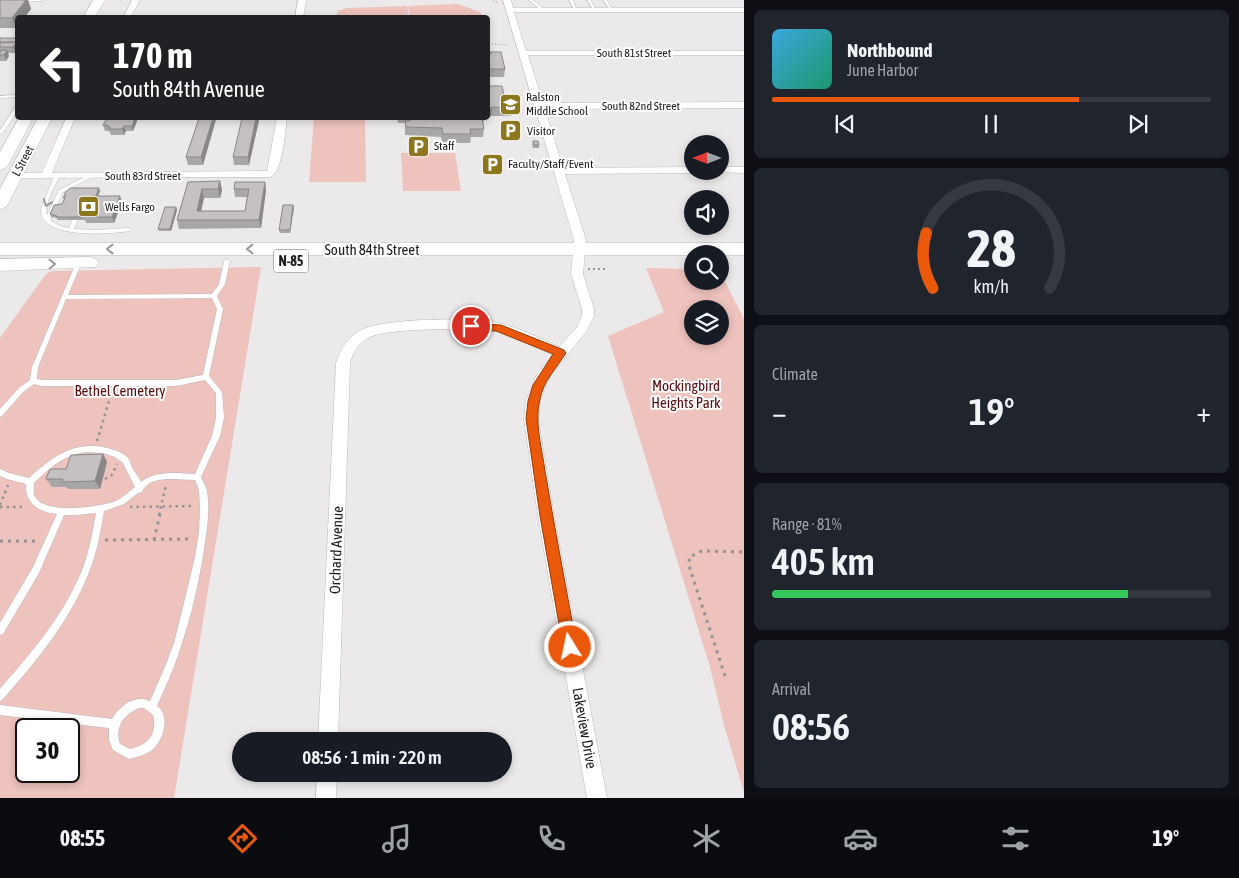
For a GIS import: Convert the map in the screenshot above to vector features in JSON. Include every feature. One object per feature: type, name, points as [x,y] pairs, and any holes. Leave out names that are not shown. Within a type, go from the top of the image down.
[{"type":"main road","points":[[90,15],[99,0]]},
{"type":"main road","points":[[103,15],[112,0]]},
{"type":"main road","name":"L Street","points":[[1,159],[25,120]]},
{"type":"main road","name":"L Street","points":[[0,204],[44,120]]},
{"type":"main road","name":"South 84th Street","points":[[0,249],[578,255],[684,262]]},
{"type":"main road","name":"South 84th Street","points":[[0,265],[578,255],[744,249]]},
{"type":"main road","points":[[729,262],[744,261]]},
{"type":"street","points":[[128,15],[136,0]]},
{"type":"street","points":[[300,15],[302,0]]},
{"type":"street","name":"Lakeview Drive","points":[[507,0],[580,240],[577,274],[588,316],[582,329],[551,363],[538,385],[533,401],[533,434],[597,798]]},
{"type":"street","points":[[510,10],[744,10]]},
{"type":"street","name":"South 81st Street","points":[[523,53],[744,53]]},
{"type":"street","name":"South 82nd Street","points":[[539,106],[744,105]]},
{"type":"street","points":[[46,176],[69,120]]},
{"type":"street","name":"South 83rd Street","points":[[16,176],[46,176],[55,181],[91,176],[270,174],[274,170],[282,120]]},
{"type":"street","points":[[558,171],[684,170]]},
{"type":"street","points":[[729,170],[744,170]]},
{"type":"street","name":"Orchard Avenue","points":[[328,732],[344,358],[348,348],[360,336],[387,327],[497,328],[560,353]]},
{"type":"street","points":[[326,798],[327,782]]},
{"type":"lane","points":[[18,1],[42,0]]},
{"type":"lane","points":[[531,0],[543,10]]},
{"type":"lane","points":[[571,0],[576,10]]},
{"type":"lane","points":[[589,0],[595,10]]},
{"type":"lane","points":[[605,0],[612,10]]},
{"type":"lane","points":[[0,97],[15,96]]},
{"type":"lane","points":[[0,133],[15,112]]},
{"type":"lane","points":[[47,220],[61,191],[91,176]]},
{"type":"lane","points":[[55,181],[61,191],[67,196]]},
{"type":"lane","points":[[55,181],[43,209],[47,220],[57,228],[70,231],[128,230]]},
{"type":"lane","points":[[70,231],[75,220]]},
{"type":"lane","points":[[214,296],[222,284],[227,261]]},
{"type":"lane","points":[[0,414],[21,390],[33,381],[35,368],[78,264]]},
{"type":"lane","points":[[64,297],[214,296]]},
{"type":"lane","points":[[206,377],[220,310],[214,296]]},
{"type":"lane","points":[[33,381],[42,383],[176,383],[206,377]]},
{"type":"lane","points":[[197,477],[216,436],[220,418],[218,392],[206,377]]},
{"type":"lane","points":[[139,490],[138,482],[125,459],[113,452],[95,450],[65,454],[30,482],[29,492],[33,500],[43,507],[79,512],[105,508],[130,497],[155,478],[197,477]]},
{"type":"lane","points":[[0,472],[30,482]]},
{"type":"lane","points":[[152,707],[177,645],[197,570],[203,506],[202,483],[197,477]]},
{"type":"lane","points":[[0,696],[39,652],[61,620],[81,584],[105,508]]},
{"type":"lane","points":[[0,632],[18,603],[50,541],[62,511]]},
{"type":"lane","points":[[146,704],[157,712],[160,719],[157,736],[152,744],[137,754],[129,754],[116,747],[113,740],[114,724],[124,710],[131,706],[146,704]]},
{"type":"lane","points":[[0,710],[114,724]]},
{"type":"path","points":[[490,44],[513,45]]},
{"type":"path","points":[[95,450],[115,383]]},
{"type":"path","points":[[105,479],[112,475],[119,461],[109,461]]},
{"type":"path","points":[[11,477],[0,506],[43,507]]},
{"type":"path","points":[[154,540],[168,477]]},
{"type":"path","points":[[105,508],[203,506]]},
{"type":"path","points":[[96,540],[201,539]]},
{"type":"path","points":[[0,541],[50,541]]},
{"type":"path","points":[[725,676],[690,569],[689,557],[702,551],[744,552]]},
{"type":"green space","points":[[458,4],[480,12],[482,15],[410,15],[408,6]]},
{"type":"green space","points":[[407,6],[409,15],[337,15],[338,11],[347,8]]},
{"type":"green space","points":[[314,120],[365,120],[366,182],[309,182]]},
{"type":"green space","points":[[401,153],[455,153],[461,191],[403,191]]},
{"type":"green space","name":"Bethel Cemetery","points":[[261,267],[174,798],[0,798],[0,338],[46,274],[52,271]]},
{"type":"green space","name":"Mockingbird Heights Park","points":[[646,268],[684,269],[684,290],[729,290],[744,319],[744,792],[724,725],[710,667],[608,336],[664,312]]},
{"type":"building","points":[[0,0],[26,0],[12,18],[0,18]]},
{"type":"building","points":[[0,38],[15,38],[15,42],[0,42]]},
{"type":"building","points":[[15,42],[15,44],[13,47],[0,47],[0,43]]},
{"type":"building","points":[[7,50],[4,55],[0,55],[0,51]]},
{"type":"building","points":[[490,52],[501,52],[505,69],[490,69]]},
{"type":"building","points":[[490,86],[502,86],[504,95],[509,95],[512,108],[490,108]]},
{"type":"building","points":[[106,120],[134,120],[132,126],[124,126],[122,129],[109,129],[108,125],[103,125]]},
{"type":"building","points":[[198,120],[212,120],[201,157],[186,157]]},
{"type":"building","points":[[242,120],[256,120],[248,157],[233,157]]},
{"type":"building","points":[[482,120],[484,129],[470,129],[471,134],[443,134],[442,128],[406,127],[405,121]]},
{"type":"building","points":[[533,141],[538,141],[539,145],[534,145]]},
{"type":"building","points":[[220,181],[218,189],[202,189],[197,211],[245,211],[249,189],[234,189],[235,182],[265,182],[259,220],[177,220],[188,182]]},
{"type":"building","points":[[70,188],[99,188],[96,196],[93,196],[84,217],[56,217],[50,214],[54,205],[62,204],[65,198],[63,197],[66,196],[64,194]]},
{"type":"building","points":[[93,196],[120,196],[112,217],[84,217]]},
{"type":"building","points":[[283,205],[293,205],[290,230],[279,230]]},
{"type":"building","points":[[165,207],[176,207],[170,229],[158,229]]},
{"type":"building","points":[[103,454],[95,481],[62,482],[63,479],[46,479],[50,469],[66,469],[71,455]]},
{"type":"place","name":"Ralston Middle School","points":[[510,104]]},
{"type":"place","name":"Visitor","points":[[511,131]]},
{"type":"place","name":"Staff","points":[[418,146]]},
{"type":"place","name":"Faculty/Staff/Event","points":[[492,164]]},
{"type":"place","name":"Wells Fargo","points":[[89,207]]},
{"type":"route","points":[[471,326],[487,326],[512,332],[560,353],[551,363],[538,385],[533,401],[532,419],[546,516],[570,647]]}]
